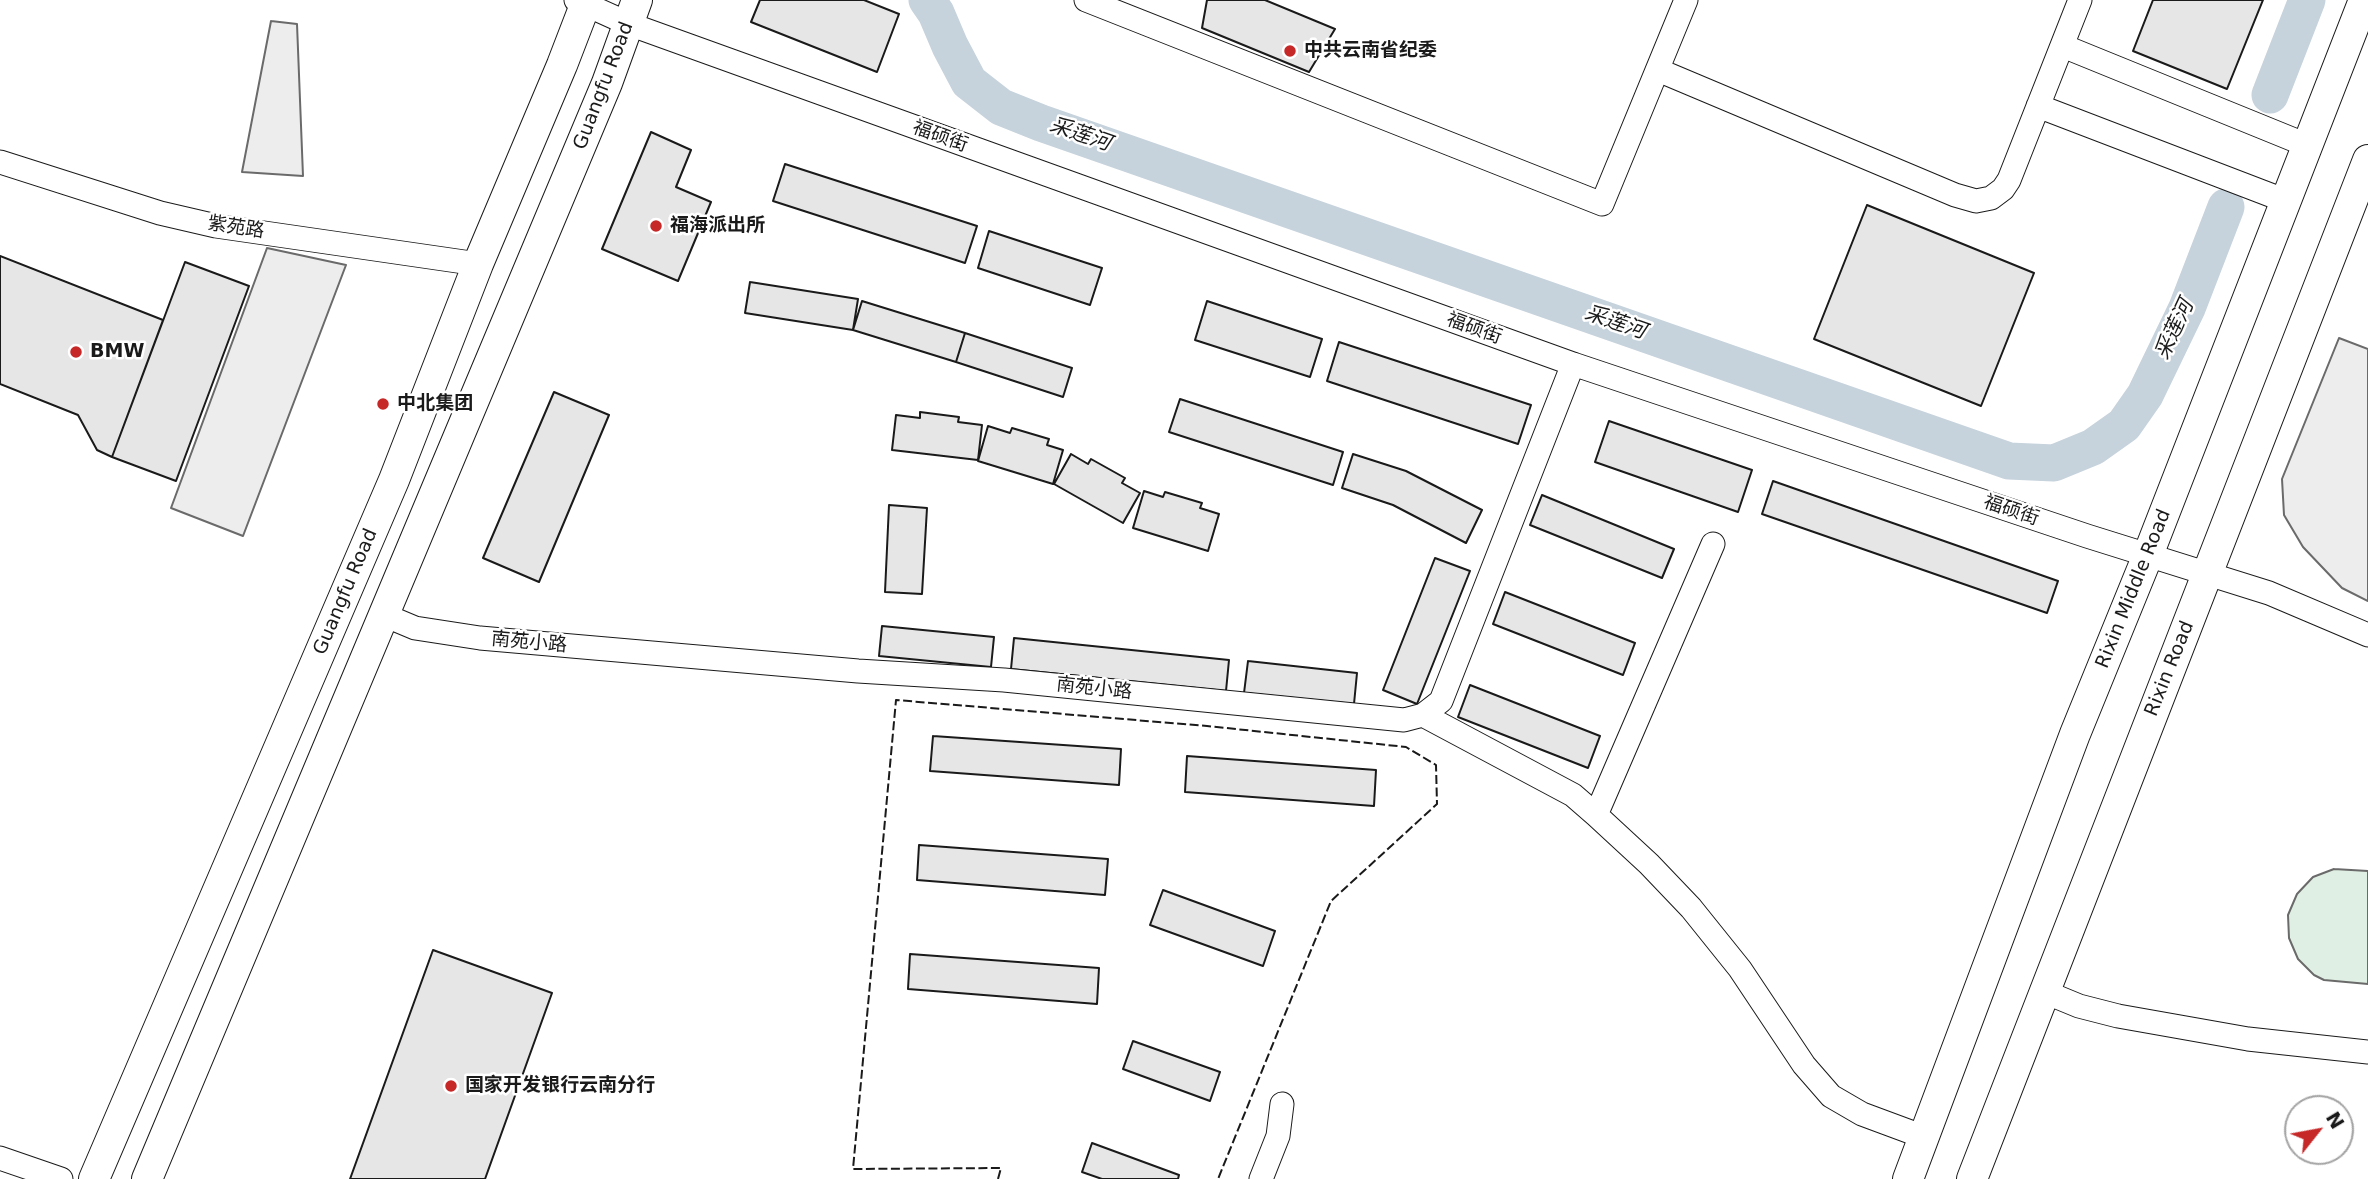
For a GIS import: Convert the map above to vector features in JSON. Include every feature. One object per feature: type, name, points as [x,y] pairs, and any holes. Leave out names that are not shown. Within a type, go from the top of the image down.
[{"type":"main road","name":"Rixin Middle Road","points":[[1908,1179],[2075,734],[2148,555],[2364,0]]},
{"type":"main road","name":"Guangfu Road","points":[[94,1179],[394,480],[478,264],[562,65],[583,2]]},
{"type":"main road","name":"Guangfu Road","points":[[148,1179],[607,83],[633,12]]},
{"type":"main road","name":"Rixin Road","points":[[1972,1179],[2368,160]]},
{"type":"street","points":[[1086,0],[1602,204],[1686,0]]},
{"type":"street","points":[[1658,70],[1955,195],[1976,201],[1991,198],[2003,189],[2009,180],[2080,0]]},
{"type":"street","name":"福硕街","points":[[583,2],[633,12],[1573,364],[2087,536],[2269,593],[2368,635]]},
{"type":"street","points":[[2063,46],[2309,146]]},
{"type":"street","points":[[2038,106],[2286,201]]},
{"type":"street","name":"紫苑路","points":[[0,162],[160,214],[216,226],[478,264]]},
{"type":"street","points":[[1573,364],[1449,684],[1441,701],[1423,715],[1573,795],[1649,864],[1691,908],[1740,969],[1804,1065],[1831,1096],[1861,1114],[1924,1137]]},
{"type":"street","points":[[1596,815],[1713,544]]},
{"type":"street","name":"南苑小路","points":[[384,615],[415,628],[480,638],[858,671],[1004,680],[1404,720],[1423,715]]},
{"type":"street","points":[[2045,992],[2079,1006],[2118,1017],[2248,1039],[2368,1052]]},
{"type":"street","points":[[1261,1179],[1278,1136],[1282,1104]]},
{"type":"street","points":[[0,1158],[61,1179]]},
{"type":"green space","points":[[2334,869],[2368,871],[2368,984],[2324,980],[2314,975],[2298,959],[2289,938],[2288,915],[2297,894],[2313,877]]},
{"type":"shaded area","points":[[271,21],[297,24],[303,176],[242,172]]},
{"type":"shaded area","points":[[267,248],[346,265],[243,536],[171,508]]},
{"type":"shaded area","points":[[2339,338],[2368,349],[2368,601],[2342,588],[2303,547],[2284,515],[2282,479]]},
{"type":"building","points":[[760,0],[864,0],[899,14],[877,72],[751,22]]},
{"type":"building","name":"中共云南省纪委","points":[[1207,0],[1265,0],[1335,29],[1309,72],[1202,28]]},
{"type":"building","points":[[2153,0],[2263,0],[2227,89],[2133,51]]},
{"type":"building","name":"福海派出所","points":[[651,132],[691,150],[676,187],[711,202],[678,281],[602,249]]},
{"type":"building","points":[[785,164],[977,226],[965,263],[773,201]]},
{"type":"building","points":[[1867,205],[2034,273],[1981,406],[1814,339]]},
{"type":"building","points":[[989,231],[1102,268],[1090,305],[978,268]]},
{"type":"building","name":"BMW","points":[[0,256],[163,320],[112,457],[97,450],[78,415],[0,384]]},
{"type":"building","points":[[185,262],[249,286],[176,481],[112,457]]},
{"type":"building","points":[[750,282],[858,299],[853,330],[745,313]]},
{"type":"building","points":[[862,301],[965,333],[956,362],[853,330]]},
{"type":"building","points":[[1207,301],[1322,339],[1310,377],[1195,340]]},
{"type":"building","points":[[965,333],[1072,368],[1063,397],[956,362]]},
{"type":"building","points":[[1339,342],[1531,405],[1518,444],[1327,381]]},
{"type":"building","points":[[554,392],[609,415],[539,582],[483,558]]},
{"type":"building","points":[[1180,399],[1343,452],[1333,485],[1169,432]]},
{"type":"building","points":[[920,412],[959,417],[958,422],[982,425],[978,460],[892,450],[896,415],[920,418]]},
{"type":"building","points":[[1609,421],[1752,470],[1738,512],[1595,462]]},
{"type":"building","points":[[988,426],[1010,433],[1012,428],[1049,439],[1047,445],[1063,450],[1053,484],[978,461]]},
{"type":"building","points":[[1071,454],[1088,464],[1091,459],[1125,478],[1122,483],[1140,493],[1123,523],[1054,484]]},
{"type":"building","points":[[1353,454],[1406,471],[1482,510],[1466,543],[1393,505],[1342,488]]},
{"type":"building","points":[[1773,481],[2058,581],[2047,613],[1762,514]]},
{"type":"building","points":[[1144,491],[1163,497],[1165,492],[1202,503],[1200,508],[1219,514],[1208,551],[1133,528]]},
{"type":"building","points":[[1542,495],[1674,549],[1662,578],[1530,525]]},
{"type":"building","points":[[889,505],[927,508],[922,594],[885,592]]},
{"type":"building","points":[[1435,558],[1470,571],[1417,704],[1383,690]]},
{"type":"building","points":[[1505,592],[1635,643],[1623,675],[1493,624]]},
{"type":"building","points":[[882,626],[994,637],[991,667],[879,656]]},
{"type":"building","points":[[1014,638],[1229,660],[1226,691],[1011,669]]},
{"type":"building","points":[[1248,661],[1357,673],[1354,704],[1244,693]]},
{"type":"building","points":[[1470,685],[1600,736],[1588,768],[1458,717]]},
{"type":"building","points":[[933,736],[1121,749],[1119,785],[930,771]]},
{"type":"building","points":[[1187,756],[1376,770],[1374,806],[1185,792]]},
{"type":"building","points":[[919,845],[1108,859],[1105,895],[917,880]]},
{"type":"building","points":[[1163,890],[1275,931],[1263,966],[1150,925]]},
{"type":"building","name":"国家开发银行云南分行","points":[[433,950],[552,993],[485,1179],[350,1179]]},
{"type":"building","points":[[910,954],[1099,968],[1097,1004],[908,989]]},
{"type":"building","points":[[1133,1041],[1220,1072],[1210,1101],[1123,1069]]},
{"type":"building","points":[[1092,1143],[1179,1175],[1178,1179],[1102,1179],[1082,1172]]},
{"type":"waterway","name":"采莲河","points":[[927,0],[969,82],[1001,107],[2009,461],[2054,463],[2093,447],[2124,425],[2145,395],[2187,308],[2226,207]]},
{"type":"waterway","name":"采莲河","points":[[2270,95],[2307,0]]},
{"type":"fence","points":[[998,1179],[1001,1168],[853,1169],[896,700],[1207,726],[1406,747],[1436,765],[1437,804],[1331,901],[1218,1179]]},
{"type":"place","name":"中共云南省纪委","points":[[1290,51]]},
{"type":"place","name":"福海派出所","points":[[656,226]]},
{"type":"place","name":"BMW","points":[[76,352]]},
{"type":"place","name":"中北集团","points":[[383,404]]},
{"type":"place","name":"国家开发银行云南分行","points":[[451,1086]]}]
